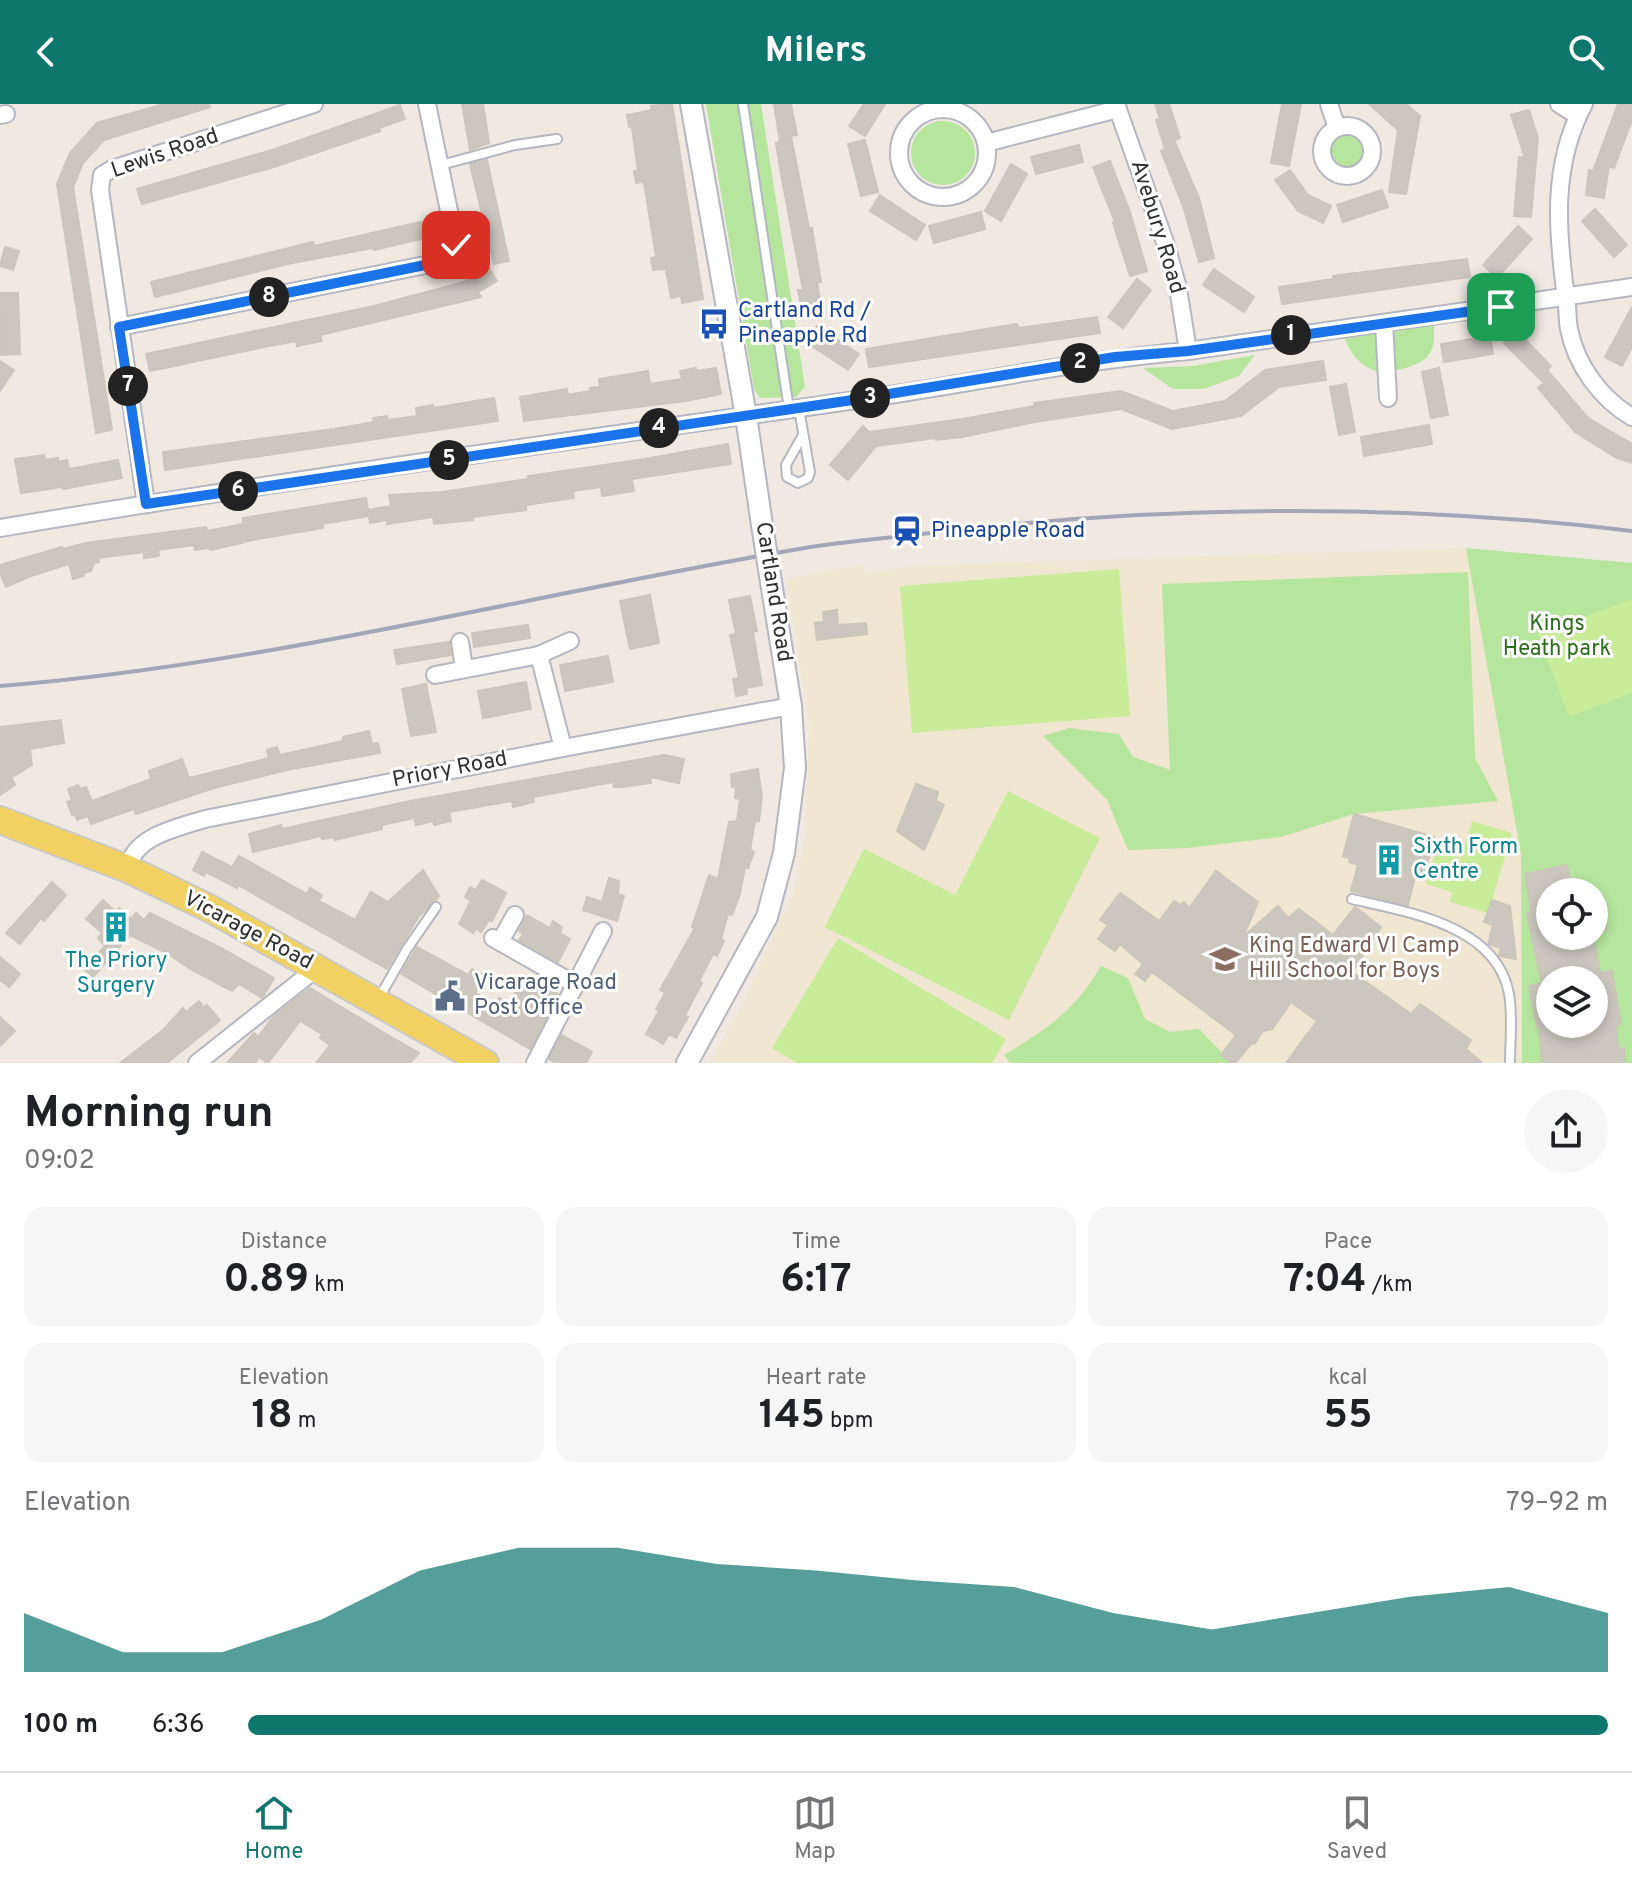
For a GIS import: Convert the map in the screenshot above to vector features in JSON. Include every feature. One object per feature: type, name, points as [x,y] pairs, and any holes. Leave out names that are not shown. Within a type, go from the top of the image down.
[{"type":"main road","name":"Vicarage Road","points":[[0,820],[128,869],[209,908],[485,1063]]},
{"type":"street","name":"Lewis Road","points":[[146,504],[100,190],[102,175],[112,169],[314,104]]},
{"type":"street","points":[[119,327],[445,261],[456,245],[427,104]]},
{"type":"street","name":"Cartland Road","points":[[687,1063],[767,917],[784,853],[795,768],[791,706],[746,416],[691,104]]},
{"type":"street","points":[[1329,104],[1337,128]]},
{"type":"street","points":[[1559,104],[1581,110],[1560,175],[1558,197],[1558,227],[1569,330],[1590,378],[1614,405],[1632,417]]},
{"type":"street","points":[[986,143],[1117,106]]},
{"type":"street","name":"Avebury Road","points":[[1117,106],[1166,245],[1178,288],[1188,351]]},
{"type":"street","points":[[946,109],[959,112],[980,130],[986,143],[984,170],[977,182],[954,196],[927,194],[906,177],[900,164],[902,137],[909,125],[919,116],[932,111],[946,109]]},
{"type":"street","points":[[0,528],[794,409],[1115,357],[1188,351],[1632,287]]},
{"type":"street","points":[[1384,323],[1388,398]]},
{"type":"street","points":[[435,675],[539,655],[570,641]]},
{"type":"street","points":[[460,642],[464,668]]},
{"type":"street","points":[[539,655],[563,748]]},
{"type":"street","name":"Priory Road","points":[[128,869],[132,853],[153,837],[205,819],[791,706]]},
{"type":"street","points":[[515,915],[497,940],[576,985]]},
{"type":"street","points":[[535,1063],[603,931]]},
{"type":"street","points":[[197,1063],[317,968]]},
{"type":"lane","points":[[743,104],[794,409],[803,435],[810,472],[808,478],[798,483],[787,477],[786,465],[803,435]]},
{"type":"lane","points":[[441,165],[515,145],[557,139]]},
{"type":"lane","points":[[1352,899],[1448,924],[1488,954],[1509,993],[1510,1063]]},
{"type":"lane","points":[[376,1001],[436,907]]},
{"type":"shaded area","points":[[1466,548],[1521,854],[1522,1063],[709,1063],[741,1007],[794,892],[805,837],[809,724],[786,579],[863,564],[865,574],[912,566]]},
{"type":"green space","points":[[706,104],[761,104],[805,387],[796,397],[760,398],[754,389]]},
{"type":"green space","points":[[943,121],[955,123],[966,130],[973,141],[973,165],[966,176],[955,183],[943,185],[931,183],[920,176],[913,165],[911,153],[913,141],[920,130],[931,123]]},
{"type":"green space","points":[[1347,135],[1358,140],[1363,151],[1358,162],[1347,167],[1336,162],[1331,151],[1336,140]]},
{"type":"green space","points":[[1433,319],[1433,343],[1427,357],[1413,366],[1390,372],[1387,326]]},
{"type":"green space","points":[[1379,326],[1383,373],[1356,358],[1342,331]]},
{"type":"green space","points":[[1255,355],[1239,376],[1204,389],[1173,389],[1143,368],[1193,366]]},
{"type":"green space","name":"Kings Heath park","points":[[1466,548],[1632,563],[1632,1063],[1522,1063],[1521,854]]},
{"type":"green space","points":[[1119,569],[1130,716],[912,733],[900,586]]},
{"type":"green space","points":[[1468,572],[1475,758],[1498,801],[1354,814],[1281,837],[1188,848],[1128,850],[1107,800],[1043,736],[1069,728],[1119,734],[1133,757],[1170,770],[1162,584]]},
{"type":"green space","points":[[1632,599],[1632,693],[1569,717],[1538,634]]},
{"type":"green space","points":[[1008,791],[1100,838],[1009,1020],[825,927],[864,849],[955,895]]},
{"type":"green space","points":[[1472,821],[1512,833],[1488,913],[1450,902],[1452,892],[1426,884],[1436,851],[1461,858]]},
{"type":"green space","points":[[838,938],[1006,1039],[992,1063],[797,1063],[772,1048]]},
{"type":"green space","points":[[1101,966],[1128,978],[1145,1019],[1170,1032],[1199,1029],[1232,1063],[1010,1063],[1004,1055],[1059,1018],[1081,995]]},
{"type":"building","points":[[164,104],[209,104],[210,107],[104,140],[83,163],[73,187],[112,430],[96,433],[57,184],[70,153],[97,123]]},
{"type":"building","points":[[462,104],[483,104],[489,143],[470,150]]},
{"type":"building","points":[[672,104],[703,299],[682,303],[681,296],[671,298],[666,269],[653,270],[651,258],[656,257],[644,182],[636,183],[634,171],[638,171],[632,127],[629,127],[627,115],[652,110],[651,106]]},
{"type":"building","points":[[774,104],[791,104],[797,135],[791,136],[821,282],[817,282],[822,312],[803,316],[798,290],[803,290],[776,143],[780,142]]},
{"type":"building","points":[[864,104],[885,104],[865,136],[849,126]]},
{"type":"building","points":[[1155,104],[1169,104],[1180,138],[1174,140],[1199,198],[1214,258],[1199,262],[1184,209],[1161,151],[1165,149],[1156,120],[1160,119]]},
{"type":"building","points":[[1282,104],[1301,104],[1289,166],[1271,163]]},
{"type":"building","points":[[1369,104],[1406,104],[1420,116],[1406,194],[1389,192],[1398,130]]},
{"type":"building","points":[[1618,104],[1632,104],[1632,120],[1614,168],[1609,166],[1604,198],[1586,195],[1589,170],[1593,171]]},
{"type":"building","points":[[400,105],[405,119],[379,128],[380,131],[274,167],[142,204],[137,189],[272,150]]},
{"type":"building","points":[[1529,110],[1538,138],[1531,217],[1514,216],[1519,157],[1525,158],[1511,115]]},
{"type":"building","points":[[865,140],[878,192],[861,196],[848,144]]},
{"type":"building","points":[[1079,145],[1083,162],[1036,174],[1031,157]]},
{"type":"building","points":[[487,160],[509,261],[494,264],[470,164]]},
{"type":"building","points":[[1110,161],[1130,212],[1147,271],[1130,276],[1115,222],[1093,167]]},
{"type":"building","points":[[1011,164],[1027,174],[1001,221],[985,211]]},
{"type":"building","points":[[1290,170],[1308,195],[1331,206],[1323,223],[1298,211],[1275,180]]},
{"type":"building","points":[[1382,190],[1388,207],[1343,222],[1337,205]]},
{"type":"building","points":[[880,195],[925,225],[916,240],[870,211]]},
{"type":"building","points":[[1595,209],[1627,245],[1614,257],[1582,221]]},
{"type":"building","points":[[981,212],[985,229],[934,243],[929,226]]},
{"type":"building","points":[[421,222],[425,238],[374,250],[292,263],[155,297],[151,282],[313,242],[314,246]]},
{"type":"building","points":[[1518,226],[1532,239],[1497,278],[1483,265]]},
{"type":"building","points":[[5,247],[19,251],[13,270],[0,266]]},
{"type":"building","points":[[1467,259],[1470,277],[1282,304],[1279,287],[1333,279],[1333,276]]},
{"type":"building","points":[[488,267],[497,281],[478,292],[481,297],[320,335],[322,341],[297,346],[296,341],[150,371],[146,354],[374,306],[464,282]]},
{"type":"building","points":[[1214,269],[1254,297],[1244,312],[1203,285]]},
{"type":"building","points":[[1137,279],[1151,290],[1123,328],[1108,317]]},
{"type":"building","points":[[0,293],[18,293],[20,354],[1,355]]},
{"type":"building","points":[[1632,307],[1632,347],[1622,366],[1605,357]]},
{"type":"building","points":[[1097,317],[1100,333],[869,367],[866,349],[1017,324],[1018,328]]},
{"type":"building","points":[[817,326],[859,354],[848,370],[807,343]]},
{"type":"building","points":[[1517,331],[1551,366],[1547,370],[1588,418],[1632,444],[1632,463],[1615,457],[1575,432],[1538,388],[1544,383],[1504,343]]},
{"type":"building","points":[[1490,336],[1493,354],[1444,362],[1441,344]]},
{"type":"building","points":[[0,361],[14,370],[0,391]]},
{"type":"building","points":[[1323,361],[1326,380],[1279,387],[1241,416],[1172,429],[1121,409],[962,437],[876,446],[848,480],[830,465],[863,426],[869,432],[1121,391],[1173,411],[1225,401],[1265,370]]},
{"type":"building","points":[[696,368],[697,371],[716,368],[721,394],[524,421],[520,397],[567,389],[568,395],[590,391],[590,388],[600,387],[599,379],[648,371],[650,384],[682,379],[680,371]]},
{"type":"building","points":[[1439,368],[1448,415],[1431,418],[1422,372]]},
{"type":"building","points":[[1346,384],[1355,432],[1339,435],[1330,387]]},
{"type":"building","points":[[494,398],[498,421],[165,470],[163,452],[334,429],[374,422],[373,418],[387,416],[388,420],[417,416],[416,408]]},
{"type":"building","points":[[1429,425],[1432,444],[1364,456],[1361,437]]},
{"type":"building","points":[[728,444],[731,464],[632,479],[634,491],[602,496],[601,487],[573,491],[574,498],[526,505],[526,510],[473,517],[473,520],[434,524],[433,517],[387,524],[387,520],[370,523],[369,516],[210,550],[195,550],[194,545],[158,550],[159,556],[144,558],[144,552],[97,558],[99,562],[94,563],[91,571],[83,573],[84,576],[73,579],[69,564],[6,587],[0,572],[0,565],[62,547],[206,527],[207,531],[243,524],[243,518],[366,498],[368,510],[391,506],[389,495],[442,492]]},
{"type":"building","points":[[44,455],[45,460],[67,460],[69,469],[118,460],[122,478],[21,493],[15,459]]},
{"type":"building","points":[[650,595],[659,643],[630,649],[620,601]]},
{"type":"building","points":[[750,596],[762,685],[746,688],[747,694],[736,696],[733,679],[739,678],[730,635],[736,634],[729,600]]},
{"type":"building","points":[[837,610],[838,625],[866,623],[867,634],[817,640],[815,623],[824,622],[823,612]]},
{"type":"building","points":[[528,625],[530,638],[474,647],[472,633]]},
{"type":"building","points":[[449,642],[451,655],[397,664],[394,650]]},
{"type":"building","points":[[608,656],[613,682],[565,691],[560,665]]},
{"type":"building","points":[[526,682],[531,709],[483,718],[478,691]]},
{"type":"building","points":[[426,684],[436,732],[411,736],[402,689]]},
{"type":"building","points":[[61,720],[64,743],[30,749],[32,765],[11,778],[15,785],[0,795],[0,727]]},
{"type":"building","points":[[369,731],[372,744],[378,743],[380,753],[287,770],[214,788],[136,814],[134,809],[91,824],[88,816],[77,820],[67,802],[72,800],[68,789],[78,785],[80,789],[86,787],[92,801],[151,779],[149,771],[182,759],[189,778],[269,758],[267,750],[277,747],[280,755],[343,741],[343,737]]},
{"type":"building","points":[[664,755],[684,759],[679,783],[650,777],[651,783],[623,787],[614,787],[613,782],[533,797],[534,802],[513,807],[512,801],[449,812],[451,821],[434,825],[433,821],[416,825],[414,818],[335,840],[334,837],[322,839],[321,836],[253,852],[249,834],[281,825],[282,829],[405,802]]},
{"type":"building","points":[[758,769],[762,797],[750,850],[754,852],[748,868],[745,867],[732,915],[728,914],[721,939],[724,941],[717,956],[713,954],[699,981],[702,983],[676,1038],[669,1034],[663,1044],[646,1034],[665,993],[660,990],[695,928],[692,927],[709,875],[718,879],[729,822],[737,821],[740,799],[735,798],[736,786],[732,787],[731,774]]},
{"type":"building","points":[[916,784],[938,792],[936,801],[944,805],[924,850],[897,831]]},
{"type":"building","name":"Sixth Form Centre","points":[[1354,814],[1434,837],[1424,876],[1416,873],[1408,905],[1351,891],[1358,865],[1343,856]]},
{"type":"building","points":[[202,852],[232,867],[239,856],[307,894],[310,888],[322,895],[319,901],[355,920],[371,892],[388,902],[423,870],[439,896],[419,916],[387,969],[238,885],[237,888],[206,872],[204,876],[193,870]]},
{"type":"building","points":[[1567,865],[1570,878],[1536,878],[1536,950],[1596,950],[1599,966],[1538,966],[1527,912],[1532,914],[1525,874]]},
{"type":"building","points":[[1216,871],[1258,902],[1243,937],[1278,906],[1288,918],[1299,909],[1333,935],[1355,907],[1381,927],[1352,972],[1411,1014],[1420,1004],[1471,1040],[1466,1049],[1482,1063],[1286,1063],[1317,1021],[1291,1002],[1272,1029],[1263,1031],[1254,1044],[1232,1063],[1221,1055],[1236,1035],[1152,972],[1145,981],[1135,974],[1143,964],[1120,944],[1115,951],[1098,939],[1108,925],[1100,920],[1120,893],[1159,921],[1174,901],[1181,905],[1184,902],[1189,908]]},
{"type":"building","points":[[609,878],[619,881],[618,894],[624,896],[617,921],[583,910],[587,897],[602,902]]},
{"type":"building","points":[[482,880],[506,893],[492,921],[489,920],[481,932],[476,928],[473,933],[459,924],[471,901],[465,897],[470,887],[476,890]]},
{"type":"building","points":[[52,882],[66,895],[44,921],[41,918],[20,944],[6,933]]},
{"type":"building","points":[[103,900],[116,912],[119,908],[131,919],[136,913],[144,920],[150,913],[274,978],[262,998],[239,984],[232,991],[130,935],[93,977],[84,969],[105,946],[98,938],[102,933],[86,919]]},
{"type":"building","points":[[1492,900],[1510,906],[1516,959],[1499,956],[1501,948],[1488,944],[1493,925],[1484,922]]},
{"type":"building","points":[[527,915],[550,928],[553,921],[562,927],[560,933],[570,939],[558,962],[519,940],[523,934],[519,931]]},
{"type":"building","points":[[417,947],[468,975],[472,969],[485,976],[475,993],[495,1004],[499,998],[509,1003],[526,975],[558,994],[530,1049],[401,974]]},
{"type":"building","points":[[0,957],[20,974],[9,987],[0,980]]},
{"type":"building","points":[[1612,971],[1621,1024],[1616,1025],[1618,1049],[1624,1048],[1625,1063],[1542,1063],[1540,1038],[1608,1038],[1608,972]]},
{"type":"building","points":[[1536,984],[1536,1021],[1529,986]]},
{"type":"building","points":[[310,988],[419,1053],[410,1063],[316,1063],[330,1045],[320,1038],[322,1034],[300,1021],[268,1063],[259,1057],[255,1063],[227,1063],[254,1033],[258,1037],[274,1016]]},
{"type":"building","points":[[199,1001],[204,1008],[207,1005],[220,1020],[167,1063],[120,1063],[163,1030],[183,1008],[186,1012]]},
{"type":"building","points":[[0,1017],[15,1031],[0,1046]]},
{"type":"building","points":[[562,1035],[592,1052],[586,1063],[556,1063],[549,1059]]},
{"type":"railway","points":[[0,686],[101,676],[301,645],[816,546],[1026,523],[1199,512],[1372,512],[1545,522],[1632,531]]},
{"type":"place","name":"Cartland Rd / Pineapple Rd","points":[[714,324]]},
{"type":"place","name":"Pineapple Road","points":[[907,531]]},
{"type":"place","name":"Sixth Form Centre","points":[[1389,860]]},
{"type":"place","name":"The Priory Surgery","points":[[116,927]]},
{"type":"place","name":"King Edward VI Camp Hill School for Boys","points":[[1225,959]]},
{"type":"place","name":"Vicarage Road Post Office","points":[[450,996]]},
{"type":"route","points":[[456,245],[445,261],[119,327],[146,504],[846,401],[1115,357],[1188,351],[1501,307]]}]
